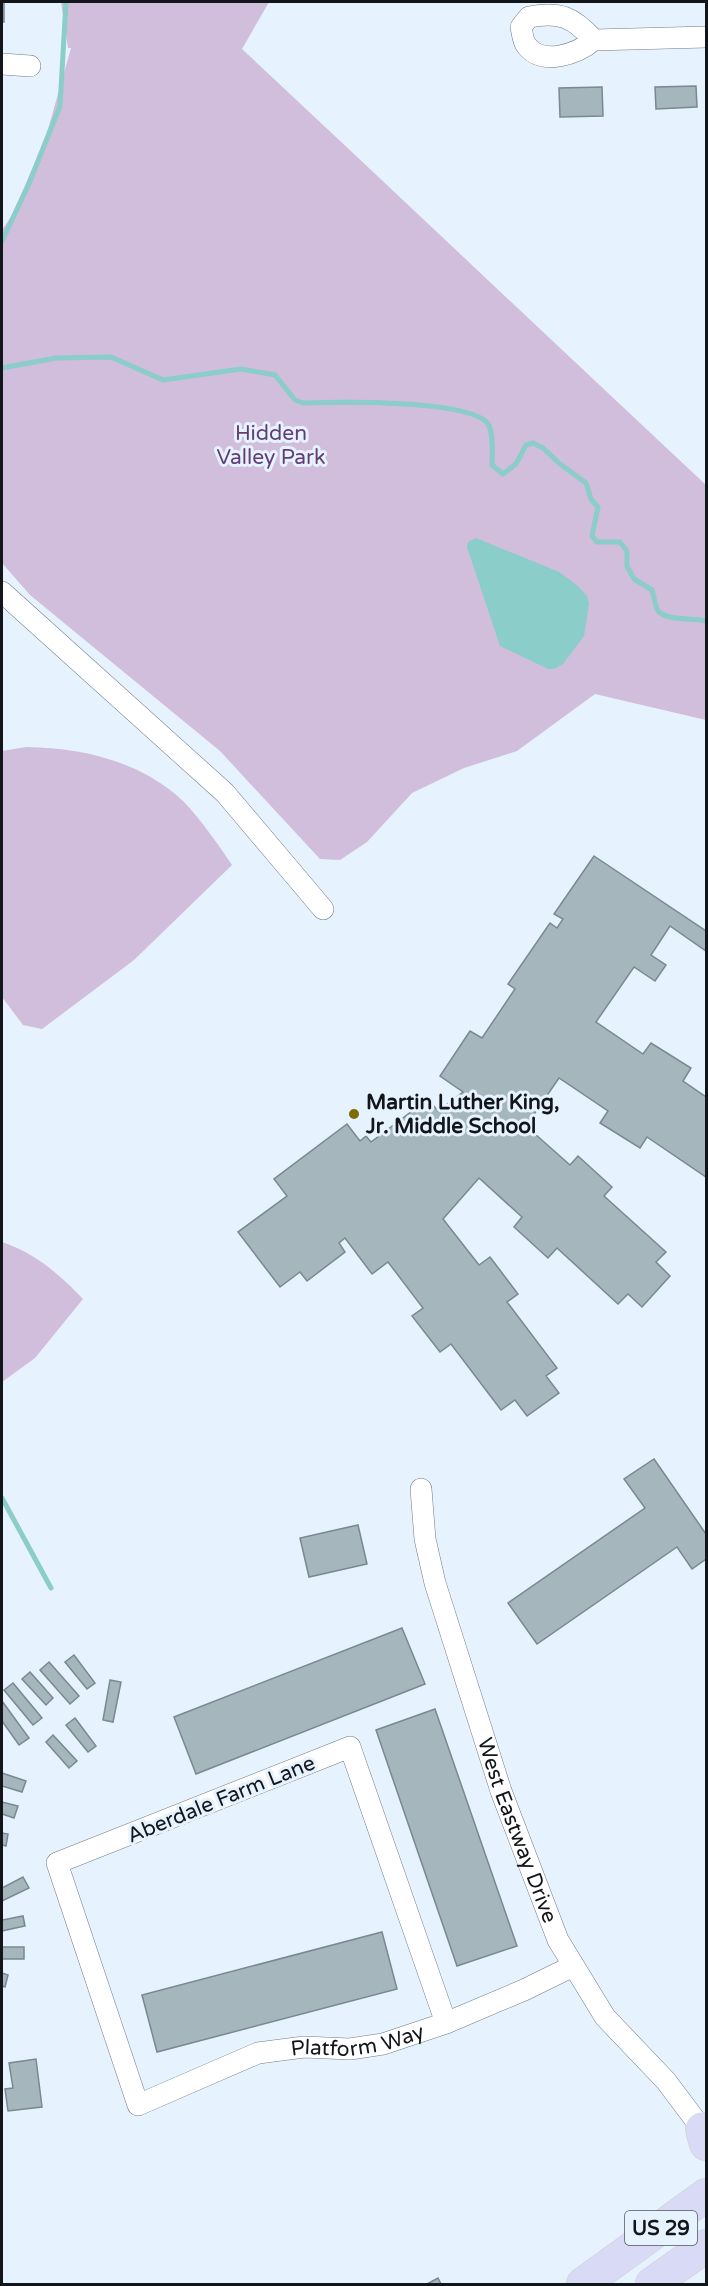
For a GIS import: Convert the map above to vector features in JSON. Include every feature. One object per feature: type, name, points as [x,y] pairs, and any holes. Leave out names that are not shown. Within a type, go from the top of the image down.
[{"type":"main road","name":"US 29","points":[[583,2284],[704,2193]]},
{"type":"main road","name":"US 29","points":[[653,2284],[706,2247]]},
{"type":"main road","points":[[653,2284],[706,2275]]},
{"type":"street","points":[[594,40],[706,37]]},
{"type":"street","points":[[2,64],[30,66]]},
{"type":"street","points":[[2,592],[225,793],[323,909]]},
{"type":"street","name":"West Eastway Drive","points":[[421,1489],[425,1539],[435,1583],[505,1802],[558,1940],[605,2017],[666,2080],[705,2135]]},
{"type":"street","name":"Aberdale Farm Lane","points":[[138,2105],[57,1863],[350,1747],[446,2023]]},
{"type":"street","name":"Platform Way","points":[[138,2105],[258,2053],[304,2047],[350,2049],[383,2044],[446,2023],[524,1990],[573,1966]]},
{"type":"green space","name":"Hidden Valley Park","points":[[61,2],[269,2],[242,49],[706,485],[706,720],[595,694],[517,751],[464,768],[412,793],[367,842],[340,860],[320,859],[220,751],[30,595],[2,563],[2,230],[11,217],[45,140],[71,48],[68,48]]},
{"type":"green space","points":[[26,747],[90,754],[149,776],[184,802],[232,865],[134,960],[42,1029],[23,1025],[2,997],[2,751]]},
{"type":"green space","points":[[2,1242],[46,1265],[83,1299],[35,1358],[2,1382]]},
{"type":"shaded area","points":[[476,538],[559,572],[587,596],[589,604],[584,636],[563,664],[554,669],[548,669],[500,646],[467,547],[468,542]]},
{"type":"building","points":[[2,2],[4,2],[4,22],[2,22]]},
{"type":"building","points":[[696,86],[697,107],[656,109],[655,87]]},
{"type":"building","points":[[602,87],[603,116],[560,117],[559,88]]},
{"type":"building","points":[[594,856],[706,931],[706,951],[670,926],[651,955],[666,965],[655,981],[634,967],[596,1022],[643,1054],[651,1043],[691,1068],[683,1081],[706,1097],[706,1177],[647,1137],[640,1148],[600,1123],[608,1111],[559,1078],[526,1126],[570,1165],[578,1156],[612,1187],[604,1196],[666,1252],[656,1262],[670,1276],[642,1307],[628,1294],[618,1304],[557,1248],[548,1258],[514,1227],[522,1217],[479,1178],[443,1219],[479,1265],[490,1257],[518,1294],[507,1302],[557,1368],[546,1376],[559,1393],[527,1416],[515,1400],[501,1410],[451,1344],[440,1352],[412,1316],[423,1308],[388,1262],[372,1274],[345,1238],[339,1243],[345,1252],[307,1281],[300,1272],[280,1287],[238,1232],[287,1196],[274,1179],[347,1124],[360,1141],[366,1136],[371,1142],[428,1099],[438,1111],[463,1092],[440,1076],[470,1031],[482,1038],[515,989],[508,984],[550,923],[557,928],[563,919],[554,914]]},
{"type":"building","points":[[654,1459],[706,1534],[706,1559],[692,1569],[677,1547],[537,1644],[508,1603],[645,1508],[624,1479]]},
{"type":"building","points":[[358,1525],[367,1564],[309,1577],[300,1538]]},
{"type":"building","points":[[402,1628],[425,1684],[196,1774],[174,1717]]},
{"type":"building","points":[[74,1655],[95,1683],[87,1689],[65,1662]]},
{"type":"building","points":[[49,1662],[79,1696],[70,1704],[40,1670]]},
{"type":"building","points":[[30,1672],[53,1698],[46,1705],[22,1679]]},
{"type":"building","points":[[110,1680],[121,1682],[113,1722],[103,1720]]},
{"type":"building","points":[[13,1683],[42,1718],[33,1725],[4,1690]]},
{"type":"building","points":[[2,1701],[29,1738],[19,1745],[2,1721]]},
{"type":"building","points":[[435,1709],[517,1946],[457,1966],[376,1730]]},
{"type":"building","points":[[75,1718],[96,1746],[88,1752],[66,1725]]},
{"type":"building","points":[[53,1735],[77,1761],[69,1768],[46,1742]]},
{"type":"building","points":[[2,1773],[26,1781],[22,1792],[2,1786]]},
{"type":"building","points":[[2,1802],[18,1806],[14,1818],[2,1814]]},
{"type":"building","points":[[2,1833],[8,1834],[6,1846],[2,1845]]},
{"type":"building","points":[[23,1877],[29,1888],[2,1901],[2,1888]]},
{"type":"building","points":[[23,1916],[25,1926],[2,1931],[2,1920]]},
{"type":"building","points":[[382,1932],[397,1989],[157,2052],[142,1995]]},
{"type":"building","points":[[2,1947],[24,1947],[24,1959],[2,1959]]},
{"type":"building","points":[[2,1973],[8,1975],[5,1987],[2,1986]]},
{"type":"building","points":[[36,2059],[42,2107],[8,2111],[5,2089],[13,2088],[9,2063]]},
{"type":"building","points":[[438,2278],[441,2284],[427,2284]]},
{"type":"waterway","points":[[2,241],[28,186],[60,106],[66,2]]},
{"type":"waterway","points":[[2,368],[56,358],[111,357],[163,380],[241,369],[275,375],[295,400],[303,403],[342,402],[430,406],[476,416],[490,428],[492,465],[503,474],[516,464],[526,445],[533,443],[543,448],[586,483],[591,499],[598,507],[592,536],[597,542],[620,542],[627,551],[627,566],[634,579],[652,590],[660,613],[665,616],[706,621]]},
{"type":"waterway","points":[[2,1498],[51,1588]]},
{"type":"place","name":"Martin Luther King, Jr. Middle School","points":[[354,1114]]}]
